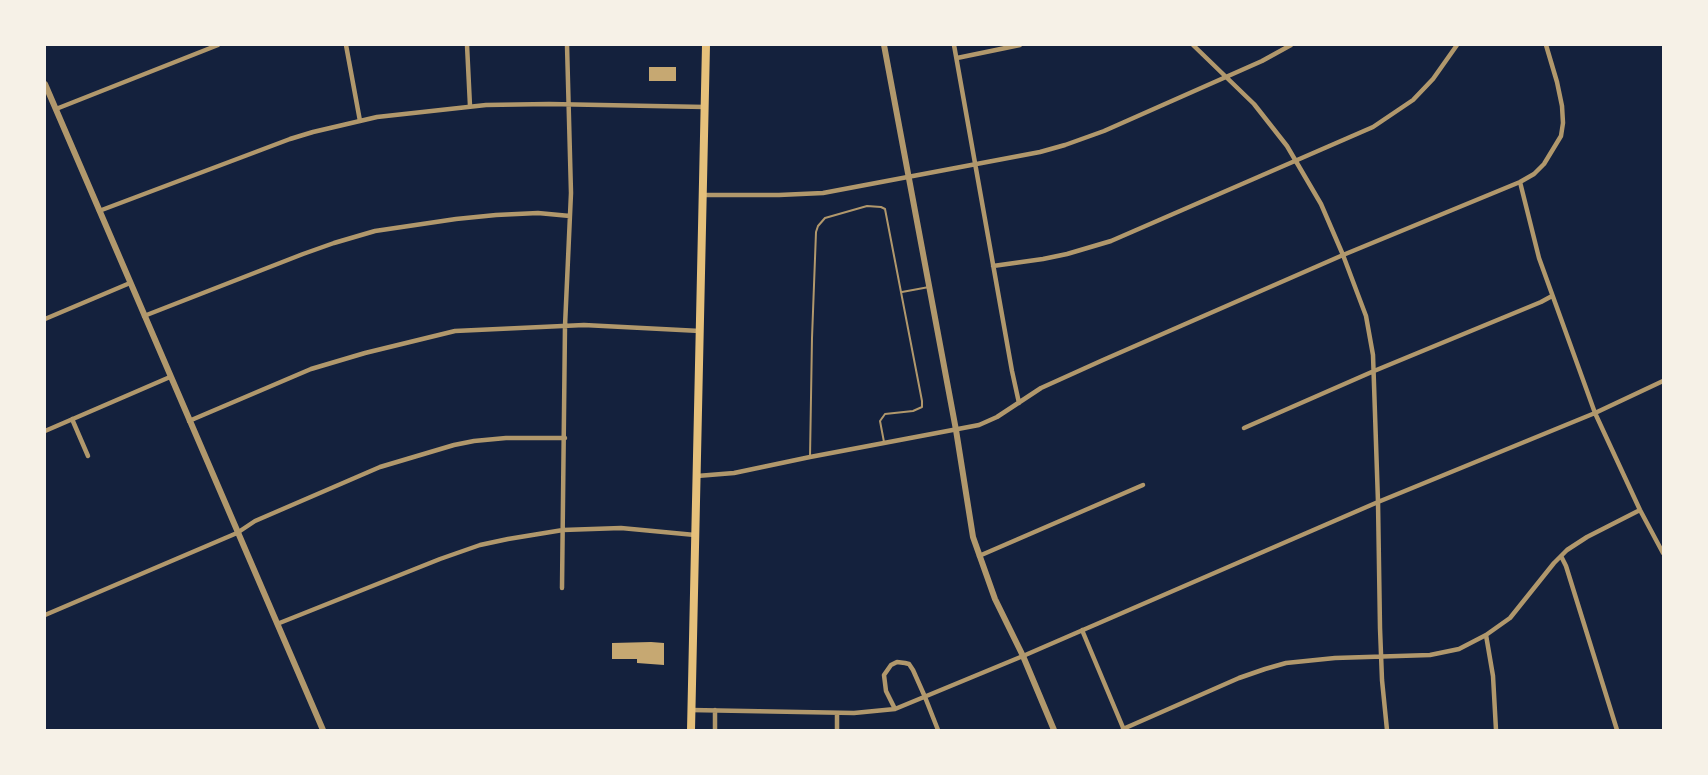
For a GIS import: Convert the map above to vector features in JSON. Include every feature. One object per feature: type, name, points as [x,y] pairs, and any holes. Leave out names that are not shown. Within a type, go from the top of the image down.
[{"type":"main road","points":[[691,730],[706,45]]},
{"type":"street","points":[[56,109],[218,45]]},
{"type":"street","points":[[346,45],[360,121]]},
{"type":"street","points":[[467,45],[470,106]]},
{"type":"street","points":[[562,588],[565,326],[571,193],[567,45]]},
{"type":"street","points":[[884,45],[956,430],[973,537],[995,599],[1023,656],[1054,730]]},
{"type":"street","points":[[954,45],[1019,403]]},
{"type":"street","points":[[957,58],[1020,45]]},
{"type":"street","points":[[1193,45],[1267,118],[1296,161],[1321,204],[1366,316],[1374,371],[1381,658],[1387,730]]},
{"type":"street","points":[[703,195],[823,193],[1040,152],[1104,130],[1262,61],[1291,45]]},
{"type":"street","points":[[993,266],[1051,258],[1111,241],[1373,128],[1413,100],[1433,79],[1457,45]]},
{"type":"street","points":[[697,476],[734,473],[979,425],[997,417],[1041,388],[1103,360],[1343,255],[1521,182],[1544,164],[1561,136],[1562,106],[1546,45]]},
{"type":"street","points":[[45,84],[323,730]]},
{"type":"street","points":[[99,211],[290,139],[377,117],[470,106],[705,107]]},
{"type":"street","points":[[1521,182],[1539,258],[1595,413],[1640,510],[1663,553]]},
{"type":"street","points":[[144,316],[303,254],[375,231],[496,215],[538,213],[570,216]]},
{"type":"street","points":[[45,319],[130,283]]},
{"type":"street","points":[[1244,428],[1552,296]]},
{"type":"street","points":[[189,421],[311,369],[455,331],[584,325],[700,331]]},
{"type":"street","points":[[45,431],[170,377]]},
{"type":"street","points":[[692,710],[837,713],[895,709],[1378,502],[1595,413],[1663,381]]},
{"type":"street","points":[[72,419],[88,456]]},
{"type":"street","points":[[45,615],[237,533],[255,521],[287,507],[380,467],[418,454],[454,445],[506,438],[565,438]]},
{"type":"street","points":[[979,556],[1143,485]]},
{"type":"street","points":[[1082,630],[1124,729],[1192,698],[1286,663],[1335,658],[1430,655],[1458,649],[1499,627],[1514,614],[1561,556],[1587,537],[1640,510]]},
{"type":"street","points":[[277,624],[480,545],[563,530],[621,528],[695,535]]},
{"type":"street","points":[[1561,556],[1617,730]]},
{"type":"street","points":[[1486,635],[1493,676],[1496,730]]},
{"type":"street","points":[[895,709],[886,691],[884,675],[886,669],[897,662],[909,664],[938,730]]},
{"type":"street","points":[[715,710],[715,730]]},
{"type":"street","points":[[837,713],[837,730]]},
{"type":"lane","points":[[810,457],[816,232],[822,220],[867,206],[885,209],[922,401],[922,406],[913,411],[885,414],[880,421],[884,444]]},
{"type":"lane","points":[[901,292],[929,287]]},
{"type":"building","points":[[649,67],[676,67],[676,81],[649,81]]},
{"type":"building","points":[[612,643],[664,643],[664,665],[637,663],[637,659],[612,659]]}]
